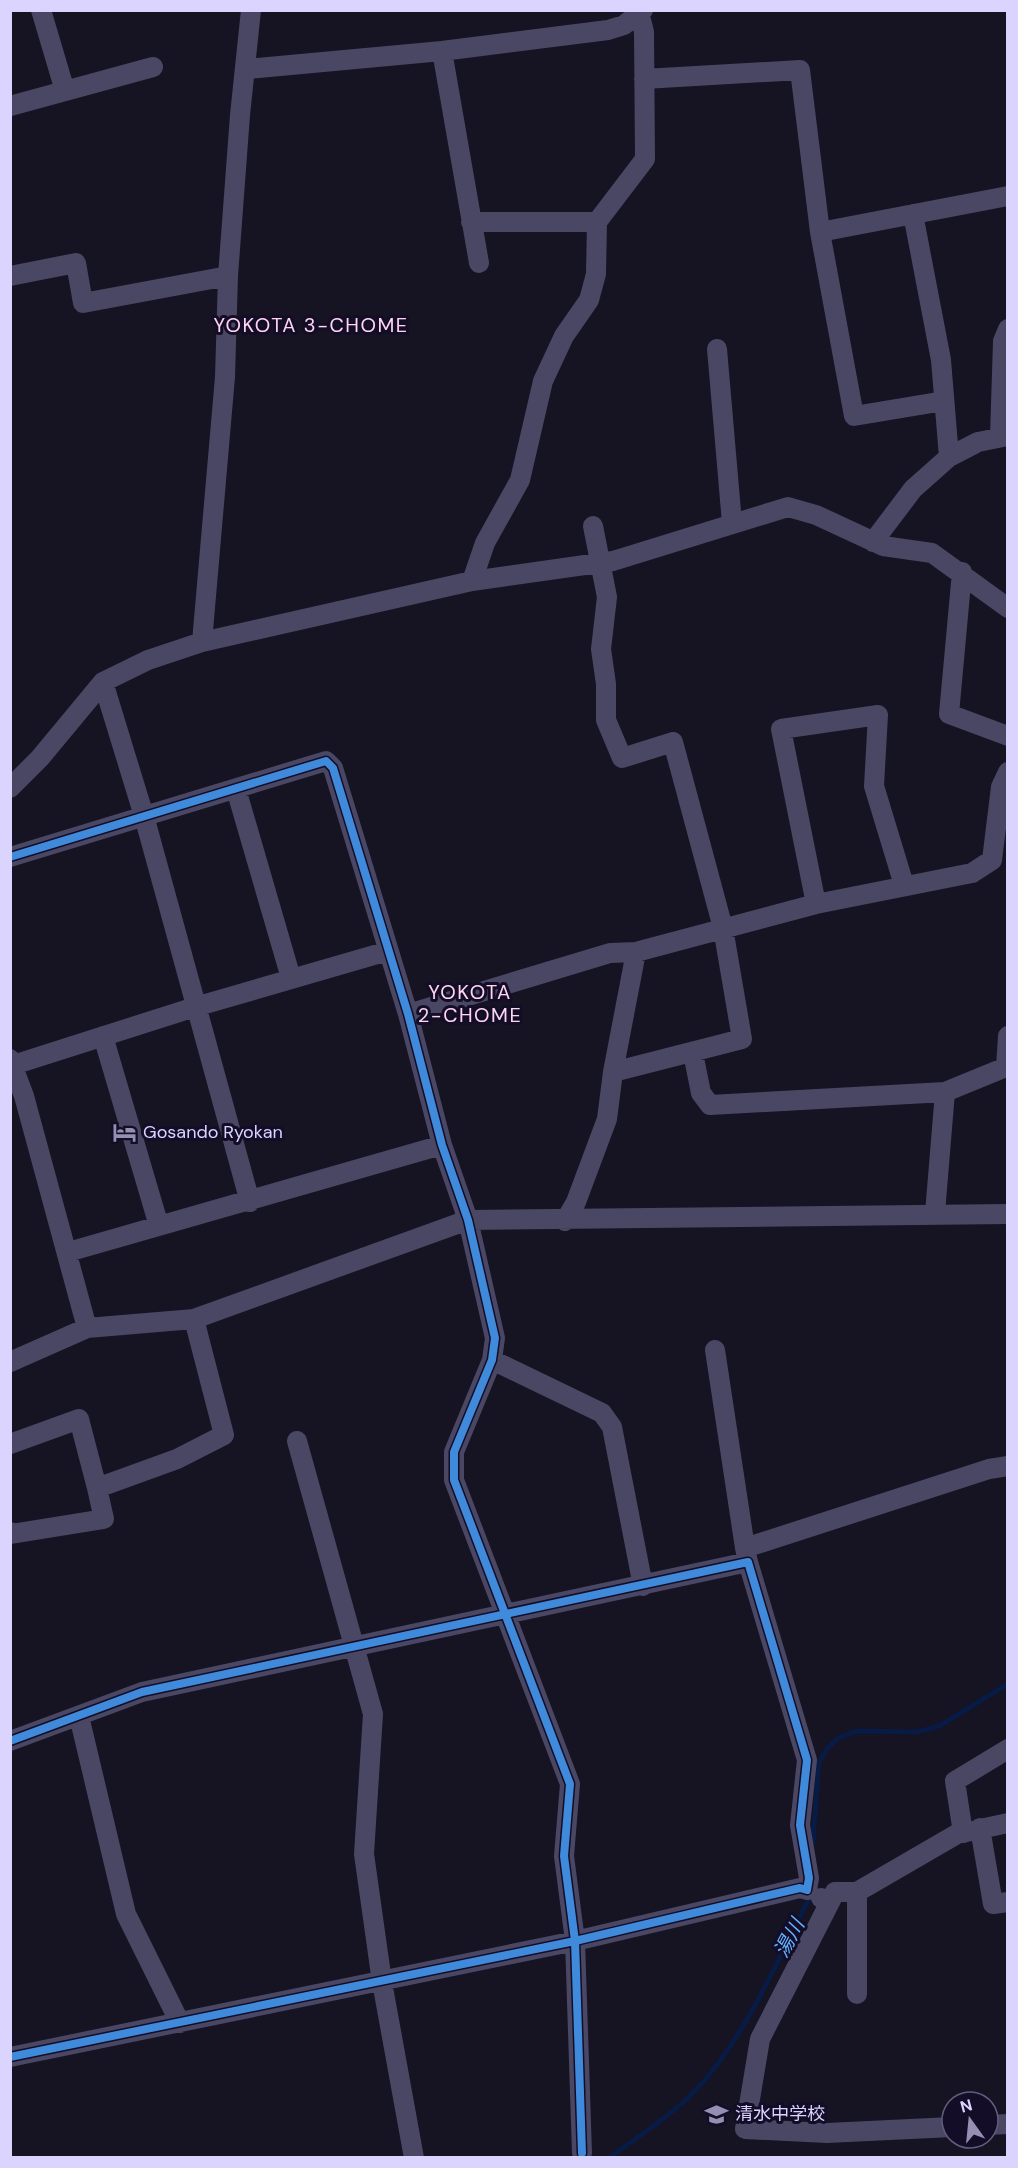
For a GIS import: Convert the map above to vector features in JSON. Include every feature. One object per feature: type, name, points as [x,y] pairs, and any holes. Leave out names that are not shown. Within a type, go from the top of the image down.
[{"type":"street","points":[[41,10],[65,91]]},
{"type":"street","points":[[202,642],[225,377],[228,276],[240,115],[247,69],[251,10]]},
{"type":"street","points":[[247,69],[442,51],[608,30],[624,25],[641,13],[644,32],[645,159],[597,222],[596,274],[589,300],[564,336],[543,381],[520,480],[485,543],[472,581]]},
{"type":"street","points":[[442,51],[479,263]]},
{"type":"street","points":[[10,106],[153,67]]},
{"type":"street","points":[[644,79],[800,70],[820,231],[854,416],[944,401]]},
{"type":"street","points":[[820,231],[1008,196]]},
{"type":"street","points":[[913,214],[941,360],[949,457]]},
{"type":"street","points":[[471,222],[597,222]]},
{"type":"street","points":[[10,276],[76,263],[83,303],[228,276]]},
{"type":"street","points":[[873,542],[913,489],[949,457],[978,442],[1004,436],[1003,341],[1008,329]]},
{"type":"street","points":[[717,349],[732,523]]},
{"type":"street","points":[[10,788],[40,758],[104,682],[148,660],[202,642],[472,581],[601,564],[788,507],[816,515],[883,546],[932,553],[962,572],[1008,608]]},
{"type":"street","points":[[593,526],[608,597],[601,649],[606,684],[606,720],[622,758],[673,742],[723,928],[742,1039],[613,1072]]},
{"type":"street","points":[[962,572],[949,714],[1008,736]]},
{"type":"street","points":[[104,682],[144,816],[250,1202]]},
{"type":"street","points":[[816,904],[781,729],[878,715],[874,786],[904,885]]},
{"type":"street","points":[[10,857],[326,761],[333,768],[408,1014],[442,1145],[468,1220],[495,1338],[492,1360],[454,1452],[454,1480],[570,1784],[564,1856],[575,1941],[582,2153]]},
{"type":"street","points":[[408,1014],[610,953],[636,952],[816,904],[972,873],[992,860],[1000,787],[1008,772]]},
{"type":"street","points":[[236,789],[291,978]]},
{"type":"street","points":[[87,1328],[24,1096],[11,1063],[388,951]]},
{"type":"street","points":[[566,1221],[576,1202],[607,1119],[613,1072],[636,952]]},
{"type":"street","points":[[103,1036],[159,1226]]},
{"type":"street","points":[[693,1053],[701,1093],[710,1105],[945,1092],[1006,1067],[1008,1036]]},
{"type":"street","points":[[935,1213],[945,1092]]},
{"type":"street","points":[[68,1252],[250,1202],[442,1145]]},
{"type":"street","points":[[10,1362],[87,1328],[194,1319],[468,1220],[566,1221],[935,1213],[1008,1214]]},
{"type":"street","points":[[97,1488],[177,1459],[224,1435],[194,1319]]},
{"type":"street","points":[[715,1350],[747,1555],[807,1760],[800,1825],[809,1878],[816,1895],[760,2039],[745,2129],[827,2133],[940,2128]]},
{"type":"street","points":[[492,1360],[602,1413],[612,1427],[643,1586]]},
{"type":"street","points":[[10,1444],[80,1419],[104,1519],[11,1533]]},
{"type":"street","points":[[297,1441],[373,1714],[364,1854],[382,1982],[414,2157]]},
{"type":"street","points":[[10,1741],[142,1692],[643,1586],[747,1555],[989,1469],[1008,1466]]},
{"type":"street","points":[[79,1716],[126,1914],[180,2023]]},
{"type":"street","points":[[1008,1749],[955,1781],[993,1904],[1008,1902]]},
{"type":"street","points":[[10,2057],[575,1941],[800,1888],[816,1895],[857,1892],[972,1831],[1008,1823]]},
{"type":"street","points":[[857,1892],[857,1994]]},
{"type":"waterway","name":"湯川","points":[[813,1843],[819,1762],[838,1738],[856,1731],[917,1732],[939,1726],[1008,1684]]},
{"type":"waterway","name":"湯川","points":[[609,2158],[673,2111],[712,2071],[729,2048],[759,1998],[811,1895]]},
{"type":"cycle path","points":[[10,857],[326,761],[333,768],[408,1014],[442,1145],[468,1220],[495,1338],[492,1360],[454,1452],[454,1480],[570,1784],[564,1856],[575,1941],[582,2153]]},
{"type":"cycle path","points":[[10,1741],[142,1692],[748,1562],[807,1760],[800,1825],[809,1878],[807,1890],[800,1888],[575,1941],[10,2057]]},
{"type":"place","name":"Gosando Ryokan","points":[[125,1132]]},
{"type":"place","name":"清水中学校","points":[[717,2114]]},
{"type":"district","name":"YOKOTA 3-CHOME","points":[[311,325]]},
{"type":"district","name":"YOKOTA 2-CHOME","points":[[470,1004]]}]
